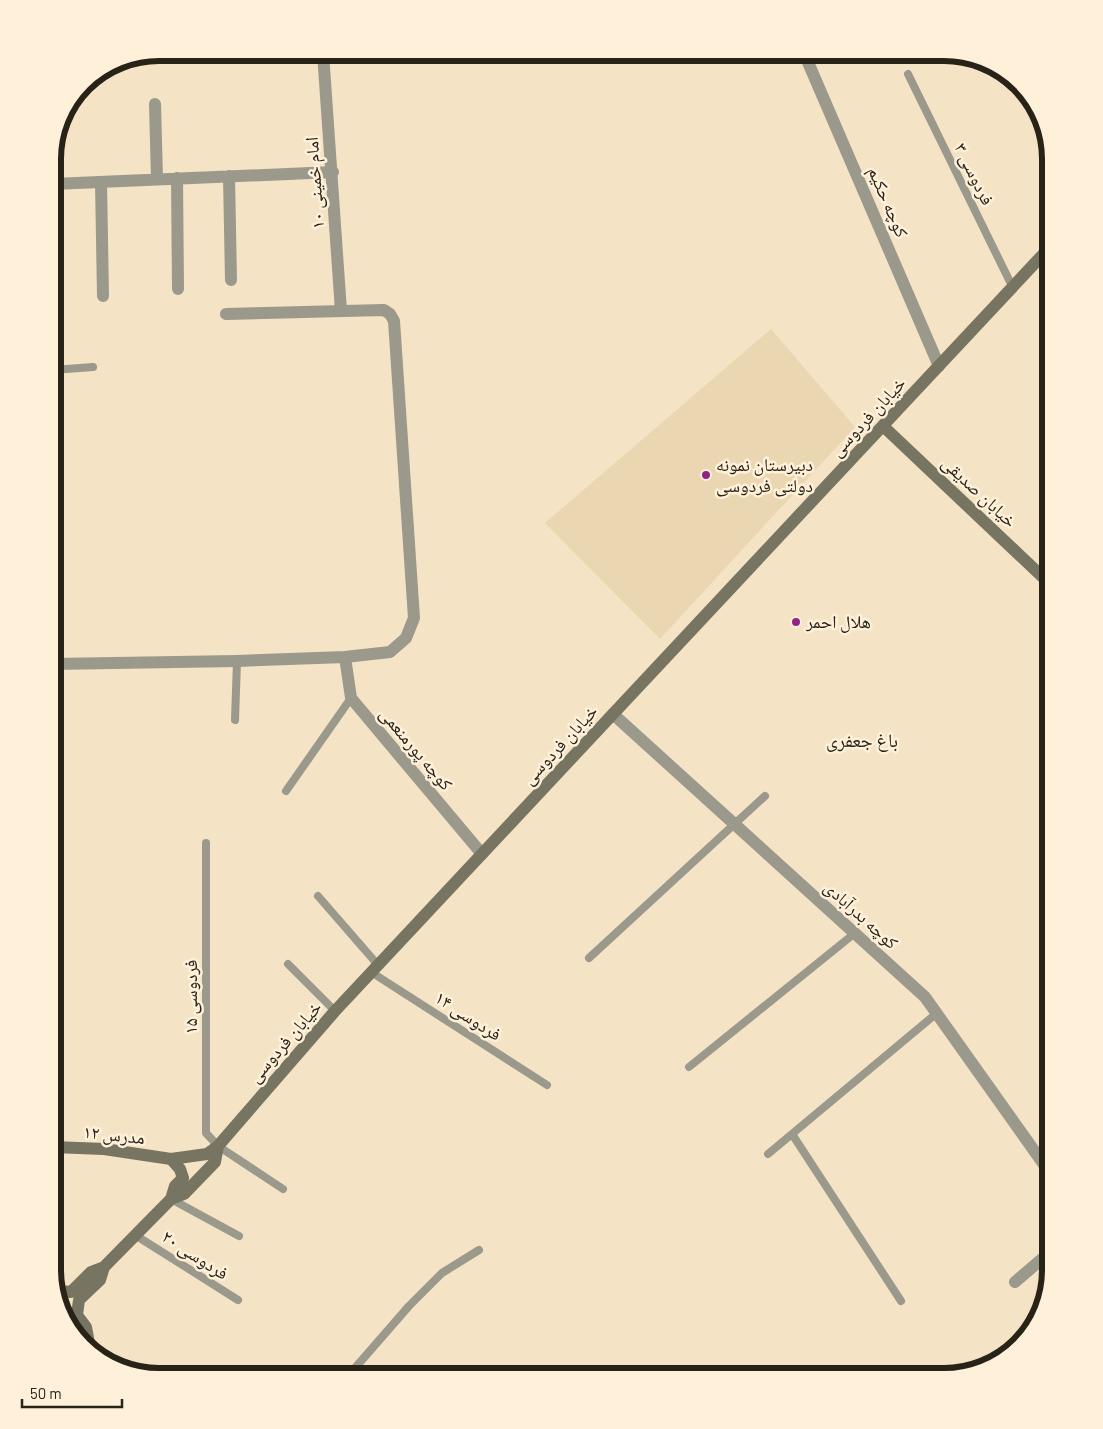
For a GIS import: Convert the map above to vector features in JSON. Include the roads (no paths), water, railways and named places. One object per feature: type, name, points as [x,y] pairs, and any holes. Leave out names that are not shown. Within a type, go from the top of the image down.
[{"type":"street","name":"امام خمینی ۱۰","points":[[324,61],[333,172],[341,311]]},
{"type":"street","name":"کوچه حکیم","points":[[807,61],[939,366]]},
{"type":"street","points":[[155,104],[157,179]]},
{"type":"street","points":[[61,184],[333,172]]},
{"type":"street","points":[[229,176],[232,280]]},
{"type":"street","points":[[177,178],[178,289]]},
{"type":"street","points":[[101,182],[104,296]]},
{"type":"street","name":"خیابان فردوسی","points":[[104,1267],[171,1199],[184,1194],[215,1162],[218,1146],[335,1011],[1042,256]]},
{"type":"street","points":[[61,664],[237,662],[346,657],[390,652],[406,638],[414,618],[394,321],[390,314],[384,310],[226,314]]},
{"type":"street","name":"خیابان صدیقی","points":[[883,426],[1042,576]]},
{"type":"street","points":[[346,657],[351,698]]},
{"type":"street","name":"کوچه پورمنعمی","points":[[351,698],[482,854]]},
{"type":"street","name":"کوچه بدرآبادی","points":[[613,714],[925,996],[1042,1162]]},
{"type":"street","name":"مدرس ۱۲","points":[[61,1148],[104,1149],[171,1159],[207,1154],[218,1146]]},
{"type":"street","points":[[171,1159],[180,1169],[183,1178],[176,1186],[171,1199]]},
{"type":"street","points":[[1015,1282],[1042,1259]]},
{"type":"street","points":[[64,1291],[71,1292],[91,1272],[104,1267]]},
{"type":"street","points":[[86,1333],[86,1327],[77,1315],[79,1300],[100,1280],[104,1267]]},
{"type":"lane","name":"فردوسی ۳","points":[[908,74],[1013,288]]},
{"type":"lane","points":[[61,369],[93,367]]},
{"type":"lane","points":[[235,720],[237,662]]},
{"type":"lane","points":[[286,791],[351,698]]},
{"type":"lane","points":[[589,958],[765,796]]},
{"type":"lane","name":"فردوسی ۱۵","points":[[206,843],[206,1133],[218,1146]]},
{"type":"lane","name":"فردوسی ۱۴","points":[[318,896],[375,968],[548,1085]]},
{"type":"lane","points":[[689,1067],[855,933]]},
{"type":"lane","points":[[288,964],[335,1011]]},
{"type":"lane","points":[[768,1154],[937,1013]]},
{"type":"lane","points":[[792,1134],[901,1301]]},
{"type":"lane","points":[[218,1146],[283,1189]]},
{"type":"lane","points":[[171,1199],[239,1236]]},
{"type":"lane","name":"فردوسی ۲۰","points":[[136,1235],[238,1300]]},
{"type":"lane","points":[[355,1368],[409,1306],[442,1273],[479,1250]]},
{"type":"place","name":"دبیرستان نمونه دولتی فردوسی","points":[[706,475]]},
{"type":"place","name":"هلال احمر","points":[[796,622]]},
{"type":"district","name":"باغ جعفری","points":[[862,740]]}]
